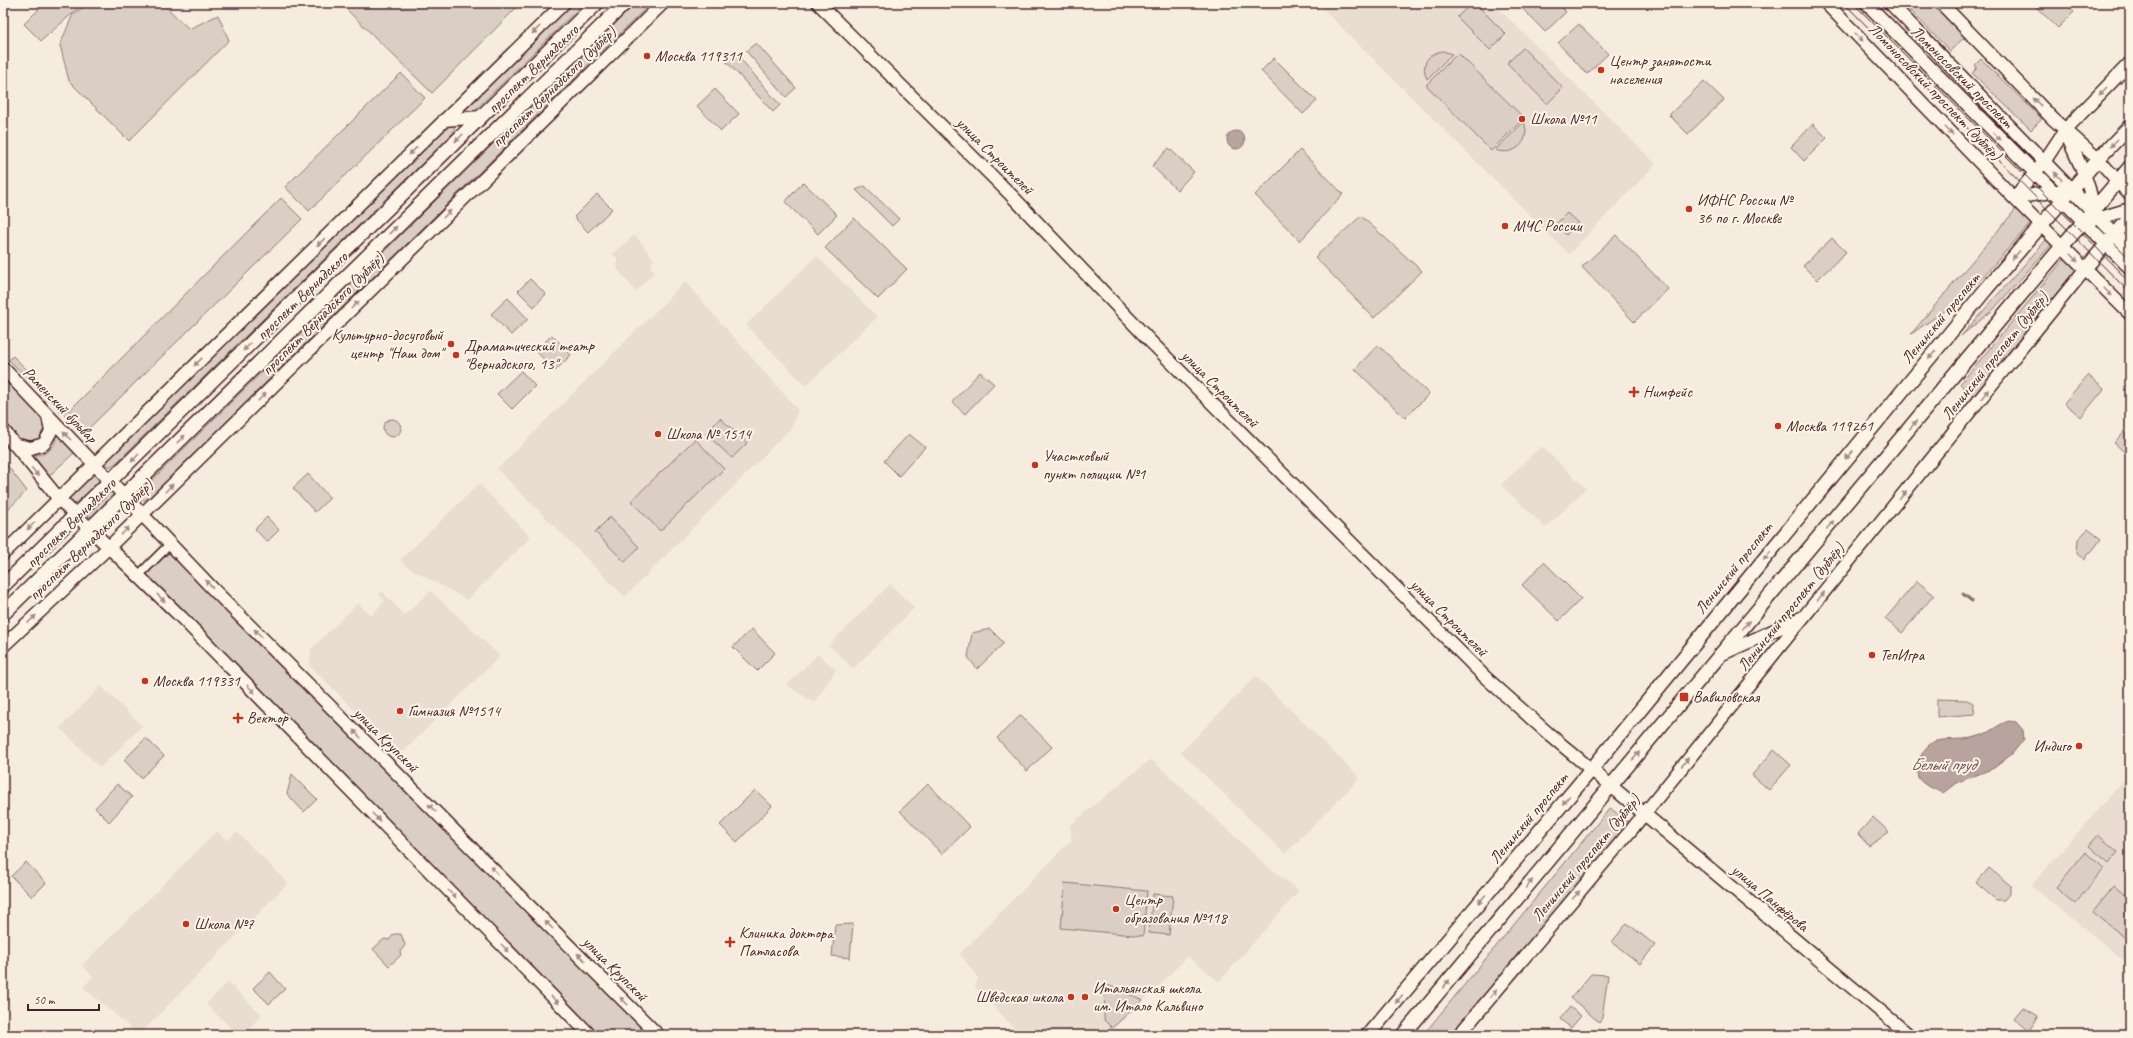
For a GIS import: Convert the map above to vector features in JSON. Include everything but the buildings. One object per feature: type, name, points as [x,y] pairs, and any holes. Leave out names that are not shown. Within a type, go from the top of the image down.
[{"type":"main road","name":"проспект Вернадского","points":[[3,586],[597,3]]},
{"type":"main road","name":"проспект Вернадского","points":[[3,614],[624,3]]},
{"type":"main road","name":"Ленинский проспект","points":[[1368,1035],[1591,770],[1987,288],[2041,226],[2058,196],[2072,190],[2098,159],[2130,126]]},
{"type":"main road","points":[[1403,1035],[2062,246],[2084,222],[2096,215],[2130,167]]},
{"type":"street","points":[[3,554],[564,3]]},
{"type":"street","name":"проспект Вернадского (дублёр)","points":[[3,646],[142,515],[663,3]]},
{"type":"street","name":"улица Строителей","points":[[818,3],[1011,194],[1150,341],[1485,677],[1610,786]]},
{"type":"street","name":"Ломоносовский проспект","points":[[1866,3],[2035,174],[2107,244]]},
{"type":"street","name":"Ломоносовский проспект","points":[[1890,3],[2115,234]]},
{"type":"street","points":[[1941,3],[2065,130],[2098,159],[2130,195]]},
{"type":"street","name":"Ломоносовский проспект (дублёр)","points":[[1832,5],[2014,198],[2086,270]]},
{"type":"street","points":[[2014,198],[2035,174],[2065,130],[2130,63]]},
{"type":"street","points":[[444,120],[481,117]]},
{"type":"street","points":[[2065,130],[2084,176],[2096,215],[2130,209]]},
{"type":"street","points":[[2014,198],[2058,196]]},
{"type":"street","name":"Ленинский проспект (дублёр)","points":[[1459,1035],[1644,814],[2130,216]]},
{"type":"street","points":[[2115,234],[2130,250]]},
{"type":"street","points":[[2107,244],[2130,268]]},
{"type":"street","points":[[2086,270],[2130,314]]},
{"type":"street","name":"Раменский бульвар","points":[[3,368],[94,464]]},
{"type":"street","points":[[13,444],[31,448],[44,444],[52,431],[48,415]]},
{"type":"street","points":[[3,430],[59,499],[181,617],[590,1035]]},
{"type":"street","name":"улица Крупской","points":[[94,464],[170,544],[658,1035]]},
{"type":"street","points":[[138,576],[170,544]]},
{"type":"street","points":[[1720,655],[1804,617]]},
{"type":"street","name":"улица Панфёрова","points":[[1610,786],[1909,1035]]},
{"type":"shaded area","points":[[45,3],[84,3],[41,41],[24,24]]},
{"type":"shaded area","points":[[90,3],[162,3],[189,29],[218,15],[229,40],[129,141],[69,81],[60,45],[73,14]]},
{"type":"shaded area","points":[[340,3],[431,3],[434,6],[437,3],[521,3],[432,93]]},
{"type":"shaded area","points":[[572,3],[584,3],[472,113],[466,113],[466,107]]},
{"type":"shaded area","points":[[636,3],[651,3],[148,499],[141,501],[139,496],[140,492]]},
{"type":"shaded area","name":"Школа №11","points":[[1317,3],[1493,3],[1656,164],[1569,254]]},
{"type":"shaded area","points":[[1472,3],[1475,3],[1506,34],[1490,50],[1457,17]]},
{"type":"shaded area","points":[[1521,3],[1557,3],[1566,12],[1545,32],[1519,5]]},
{"type":"shaded area","points":[[1903,3],[1933,3],[1966,36],[1950,51]]},
{"type":"shaded area","points":[[2038,3],[2064,3],[2074,12],[2058,28],[2035,6]]},
{"type":"shaded area","points":[[1579,24],[1608,54],[1587,74],[1558,43]]},
{"type":"shaded area","points":[[756,43],[796,88],[786,97],[746,51]]},
{"type":"shaded area","points":[[1523,48],[1563,88],[1547,104],[1507,63]]},
{"type":"shaded area","points":[[733,50],[780,105],[773,112],[724,59]]},
{"type":"shaded area","points":[[1443,51],[1452,54],[1427,79],[1424,69],[1427,60],[1433,54]]},
{"type":"shaded area","points":[[1458,53],[1524,118],[1491,151],[1426,85]]},
{"type":"shaded area","points":[[1274,58],[1317,101],[1303,114],[1261,71]]},
{"type":"shaded area","points":[[1981,59],[2042,119],[2031,130],[1972,73],[1977,68],[1975,65]]},
{"type":"shaded area","points":[[401,73],[425,98],[309,211],[285,187]]},
{"type":"shaded area","points":[[1704,81],[1724,100],[1688,134],[1669,115]]},
{"type":"shaded area","points":[[715,89],[739,114],[721,131],[697,106]]},
{"type":"shaded area","points":[[1524,122],[1526,136],[1520,146],[1509,151],[1502,152],[1495,150]]},
{"type":"shaded area","points":[[1813,124],[1827,138],[1804,161],[1791,147]]},
{"type":"shaded area","points":[[452,125],[455,128],[453,133],[115,464],[109,467],[107,466],[107,461],[109,458],[447,126]]},
{"type":"shaded area","points":[[1169,148],[1194,172],[1177,190],[1152,166]]},
{"type":"shaded area","points":[[1300,150],[1343,194],[1300,241],[1255,195]]},
{"type":"shaded area","points":[[803,182],[837,215],[818,234],[785,202]]},
{"type":"shaded area","points":[[865,186],[899,219],[892,226],[856,190]]},
{"type":"shaded area","points":[[597,194],[612,209],[588,232],[574,217]]},
{"type":"shaded area","points":[[281,198],[302,219],[83,434],[9,360],[13,356],[69,411]]},
{"type":"shaded area","points":[[2016,209],[2020,210],[2030,224],[1965,297],[1911,334]]},
{"type":"shaded area","points":[[1567,213],[1578,223],[1566,235],[1556,224]]},
{"type":"shaded area","points":[[1361,216],[1422,271],[1374,318],[1315,257]]},
{"type":"shaded area","points":[[854,218],[907,269],[878,299],[825,248]]},
{"type":"shaded area","points":[[635,235],[654,260],[650,267],[655,271],[636,292],[617,269],[618,260],[613,253]]},
{"type":"shaded area","points":[[1616,235],[1668,289],[1634,322],[1582,267]]},
{"type":"shaded area","points":[[1832,238],[1846,252],[1817,280],[1803,266]]},
{"type":"shaded area","points":[[2047,239],[2051,245],[1993,310],[1961,336]]},
{"type":"shaded area","points":[[817,256],[877,317],[806,386],[746,325]]},
{"type":"shaded area","points":[[2071,257],[2082,268],[1974,397],[1960,384],[2065,258]]},
{"type":"shaded area","points":[[530,279],[546,294],[534,307],[518,291]]},
{"type":"shaded area","name":"Школа № 1514","points":[[685,282],[798,410],[792,427],[625,597],[497,469]]},
{"type":"shaded area","points":[[508,298],[528,319],[511,335],[491,314]]},
{"type":"shaded area","points":[[552,335],[571,355],[555,371],[536,351]]},
{"type":"shaded area","points":[[1378,345],[1429,394],[1405,418],[1355,369]]},
{"type":"shaded area","points":[[521,371],[535,386],[512,409],[497,394]]},
{"type":"shaded area","points":[[980,372],[994,384],[965,414],[952,402]]},
{"type":"shaded area","points":[[2088,375],[2104,389],[2081,417],[2064,403]]},
{"type":"shaded area","points":[[3,377],[44,420],[46,427],[45,433],[37,443],[23,443],[3,419]]},
{"type":"shaded area","points":[[720,418],[747,443],[732,458],[706,434]]},
{"type":"shaded area","points":[[392,419],[398,422],[401,428],[398,434],[392,437],[386,434],[383,428],[386,422]]},
{"type":"shaded area","points":[[2130,426],[2130,457],[2114,443]]},
{"type":"shaded area","points":[[56,434],[75,452],[49,476],[33,455],[43,454],[50,450],[55,443]]},
{"type":"shaded area","points":[[909,434],[925,447],[899,476],[884,461]]},
{"type":"shaded area","points":[[695,439],[724,469],[660,531],[631,501]]},
{"type":"shaded area","points":[[1541,446],[1586,488],[1546,528],[1501,485]]},
{"type":"shaded area","points":[[3,460],[27,491],[3,514]]},
{"type":"shaded area","points":[[95,473],[99,475],[98,482],[76,504],[71,502],[69,498],[91,475]]},
{"type":"shaded area","points":[[308,474],[330,498],[315,512],[293,488]]},
{"type":"shaded area","points":[[479,484],[531,537],[467,600],[406,566],[400,560]]},
{"type":"shaded area","points":[[111,491],[115,493],[115,495],[92,517],[88,516],[88,514]]},
{"type":"shaded area","points":[[267,517],[279,530],[267,542],[255,529]]},
{"type":"shaded area","points":[[610,517],[639,547],[625,562],[595,532]]},
{"type":"shaded area","points":[[2088,529],[2101,539],[2092,551],[2087,554],[2085,560],[2077,554],[2078,539]]},
{"type":"shaded area","points":[[170,549],[651,1035],[594,1035],[144,576]]},
{"type":"shaded area","points":[[1544,562],[1581,599],[1559,621],[1522,585]]},
{"type":"shaded area","points":[[1917,581],[1934,595],[1902,633],[1885,619]]},
{"type":"shaded area","points":[[890,584],[914,608],[853,669],[829,645]]},
{"type":"shaded area","name":"Гимназия №1514","points":[[382,591],[404,615],[431,591],[500,656],[400,755],[310,666],[311,649],[358,603],[371,616],[385,601],[379,595]]},
{"type":"shaded area","points":[[752,629],[775,653],[757,671],[733,647]]},
{"type":"shaded area","points":[[990,629],[1004,643],[977,669],[968,657],[972,633]]},
{"type":"shaded area","points":[[818,654],[836,670],[814,703],[787,685]]},
{"type":"shaded area","points":[[1256,676],[1360,778],[1285,854],[1181,752]]},
{"type":"shaded area","points":[[101,686],[142,726],[100,768],[60,728]]},
{"type":"shaded area","points":[[1937,699],[1967,700],[1973,703],[1975,714],[1937,717]]},
{"type":"shaded area","points":[[1021,715],[1052,747],[1027,771],[997,738]]},
{"type":"shaded area","points":[[146,738],[164,756],[141,778],[124,760]]},
{"type":"shaded area","points":[[1774,750],[1791,765],[1769,790],[1752,775]]},
{"type":"shaded area","name":"Центр образования №118","points":[[1151,759],[1266,865],[1299,891],[1219,982],[1188,956],[1153,992],[1106,1035],[1021,1035],[975,987],[978,978],[960,954],[1072,839],[1070,825]]},
{"type":"shaded area","points":[[2130,773],[2130,965],[2031,886]]},
{"type":"shaded area","points":[[292,774],[317,799],[304,812],[287,794]]},
{"type":"shaded area","points":[[117,784],[132,797],[109,822],[95,808]]},
{"type":"shaded area","points":[[928,784],[970,827],[942,854],[900,811]]},
{"type":"shaded area","points":[[755,790],[772,806],[737,842],[720,825]]},
{"type":"shaded area","points":[[1610,808],[1631,824],[1453,1035],[1423,1035]]},
{"type":"shaded area","points":[[1873,817],[1889,832],[1869,846],[1858,834]]},
{"type":"shaded area","name":"Школа №7","points":[[217,831],[227,841],[237,832],[288,883],[139,1035],[83,987],[93,977],[82,965]]},
{"type":"shaded area","points":[[2098,835],[2118,852],[2109,863],[2089,846]]},
{"type":"shaded area","points":[[2085,852],[2104,868],[2075,904],[2056,888]]},
{"type":"shaded area","points":[[26,862],[46,883],[32,897],[11,876]]},
{"type":"shaded area","points":[[1989,868],[2010,885],[2010,893],[2004,900],[1996,900],[1976,883]]},
{"type":"shaded area","points":[[1065,883],[1147,891],[1143,936],[1061,928]]},
{"type":"shaded area","points":[[2114,886],[2130,899],[2130,942],[2093,912]]},
{"type":"shaded area","points":[[1153,894],[1173,896],[1169,935],[1149,933]]},
{"type":"shaded area","points":[[1627,923],[1655,945],[1640,964],[1612,942]]},
{"type":"shaded area","points":[[853,924],[850,958],[832,956],[835,925]]},
{"type":"shaded area","points":[[394,934],[401,934],[405,945],[400,952],[401,955],[389,966],[373,949],[384,939],[389,940]]},
{"type":"shaded area","points":[[270,972],[285,989],[269,1004],[253,988]]},
{"type":"shaded area","points":[[1591,974],[1608,975],[1602,1018],[1599,1022],[1571,998]]},
{"type":"shaded area","points":[[228,982],[262,1015],[242,1035],[238,1035],[206,1004]]},
{"type":"shaded area","points":[[1105,984],[1143,1000],[1112,1028],[1104,1020]]},
{"type":"shaded area","points":[[1570,1007],[1581,1016],[1571,1028],[1560,1019]]},
{"type":"shaded area","points":[[2023,1007],[2038,1016],[2029,1031],[2014,1018]]},
{"type":"water","points":[[1232,131],[1240,131],[1245,136],[1243,147],[1240,149],[1232,149],[1227,144],[1227,136]]},
{"type":"water","name":"Белый пруд","points":[[2009,721],[2016,722],[2023,730],[2024,739],[2012,754],[1994,768],[1956,783],[1943,793],[1919,779],[1917,769],[1920,757],[1932,743],[1941,740],[1974,738],[1983,735]]},
{"type":"waterway","points":[[1963,594],[1972,601]]},
{"type":"tram line","points":[[1844,3],[2130,293]]},
{"type":"tram line","points":[[1853,3],[2078,228],[2130,283]]},
{"type":"place","name":"Москва 119311","points":[[647,56]]},
{"type":"place","name":"Центр занятости населения","points":[[1601,70]]},
{"type":"place","name":"Школа №11","points":[[1522,119]]},
{"type":"place","name":"ИФНС России № 36 по г. Москве","points":[[1689,209]]},
{"type":"place","name":"МЧС России","points":[[1505,226]]},
{"type":"place","name":"Культурно-досуговый центр \"Наш дом\"","points":[[451,344]]},
{"type":"place","name":"Драматический театр \"Вернадского, 13\"","points":[[456,355]]},
{"type":"place","name":"Нимфейс","points":[[1634,392]]},
{"type":"place","name":"Москва 119261","points":[[1778,426]]},
{"type":"place","name":"Школа № 1514","points":[[658,434]]},
{"type":"place","name":"Участковый пункт полиции №1","points":[[1035,465]]},
{"type":"place","name":"ТепИгра","points":[[1872,655]]},
{"type":"place","name":"Москва 119331","points":[[145,681]]},
{"type":"place","name":"Вавиловская","points":[[1684,697]]},
{"type":"place","name":"Гимназия №1514","points":[[400,711]]},
{"type":"place","name":"Вектор","points":[[238,718]]},
{"type":"place","name":"Индиго","points":[[2079,746]]},
{"type":"place","name":"Центр образования №118","points":[[1116,909]]},
{"type":"place","name":"Школа №7","points":[[186,924]]},
{"type":"place","name":"Клиника доктора Патласова","points":[[730,942]]},
{"type":"place","name":"Шведская школа","points":[[1071,997]]},
{"type":"place","name":"Итальянская школа им. Итало Кальвино","points":[[1085,997]]}]
